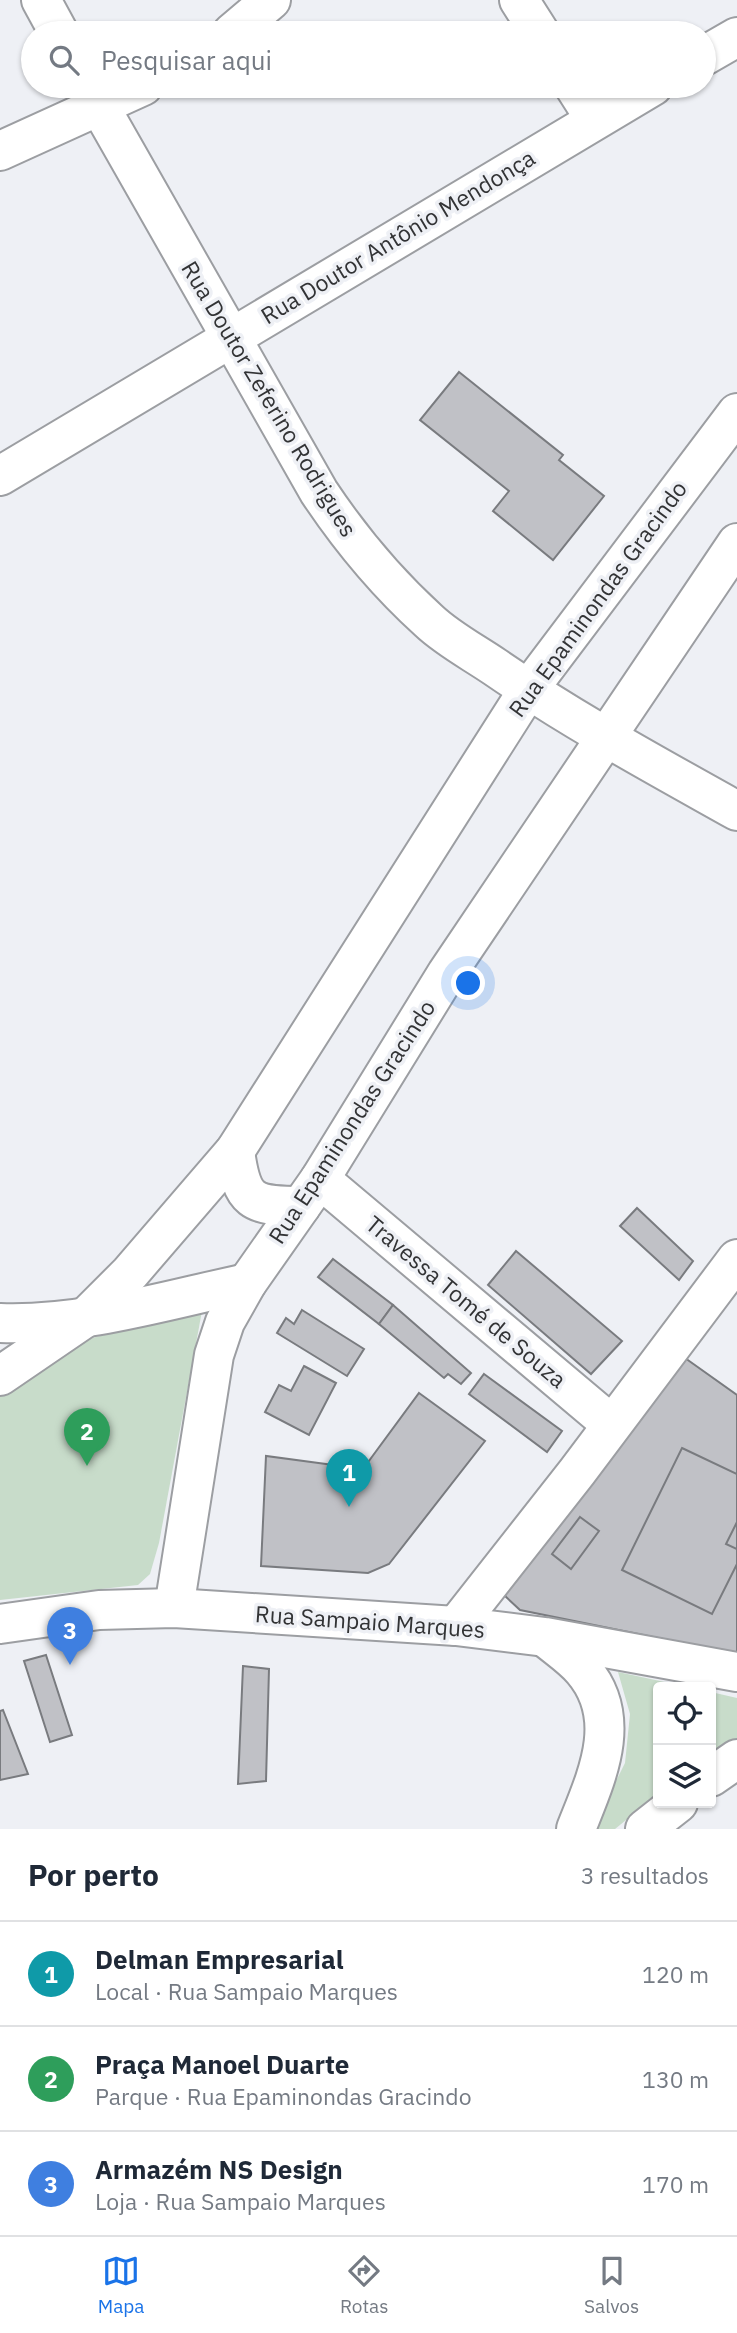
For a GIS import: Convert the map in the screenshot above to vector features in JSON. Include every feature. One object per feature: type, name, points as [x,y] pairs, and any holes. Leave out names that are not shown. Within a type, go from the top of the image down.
[{"type":"street","points":[[41,0],[52,21]]},
{"type":"street","points":[[246,21],[271,0]]},
{"type":"street","points":[[519,0],[532,21]]},
{"type":"street","points":[[716,49],[737,37]]},
{"type":"street","points":[[0,151],[90,98]]},
{"type":"street","name":"Rua Doutor Zeferino Rodrigues","points":[[94,98],[319,492],[346,532],[387,580],[432,623],[528,690],[606,739],[737,811]]},
{"type":"street","points":[[581,98],[595,119]]},
{"type":"street","name":"Rua Doutor Antônio Mendonça","points":[[0,476],[632,98]]},
{"type":"street","name":"Rua Epaminondas Gracindo","points":[[0,1376],[85,1318],[130,1273],[235,1151],[528,690],[737,413]]},
{"type":"street","name":"Rua Epaminondas Gracindo","points":[[174,1608],[214,1355],[225,1322],[247,1283],[310,1192],[447,973],[737,543]]},
{"type":"street","points":[[235,1151],[238,1175],[245,1192],[257,1202],[275,1206],[310,1192]]},
{"type":"street","name":"Travessa Tomé de Souza","points":[[310,1192],[611,1424]]},
{"type":"street","points":[[456,1626],[577,1472],[737,1259]]},
{"type":"street","points":[[0,1324],[28,1325],[85,1318],[247,1283]]},
{"type":"street","name":"Rua Sampaio Marques","points":[[0,1624],[99,1610],[174,1608],[456,1626],[545,1637],[737,1672]]},
{"type":"street","points":[[545,1637],[583,1670],[602,1705],[604,1747],[599,1773],[576,1829]]},
{"type":"street","points":[[716,1774],[737,1759]]},
{"type":"street","points":[[645,1829],[672,1808]]},
{"type":"green space","points":[[202,1311],[159,1543],[150,1574],[138,1585],[0,1600],[0,1390],[92,1338]]},
{"type":"green space","points":[[618,1672],[665,1682],[653,1682],[653,1798],[615,1829],[592,1829],[625,1763],[630,1714]]},
{"type":"green space","points":[[716,1693],[737,1698],[737,1744],[716,1754]]},
{"type":"building","points":[[459,372],[563,455],[559,460],[604,496],[553,560],[493,511],[509,491],[420,420]]},
{"type":"building","points":[[637,1208],[693,1261],[679,1280],[620,1226]]},
{"type":"building","points":[[516,1251],[622,1341],[591,1374],[488,1285]]},
{"type":"building","points":[[333,1259],[393,1305],[379,1324],[318,1277]]},
{"type":"building","points":[[393,1305],[471,1373],[461,1384],[448,1374],[444,1378],[379,1324]]},
{"type":"building","points":[[302,1310],[364,1349],[347,1376],[277,1333],[286,1318],[294,1324]]},
{"type":"building","points":[[685,1358],[737,1395],[737,1654],[520,1610],[505,1596],[509,1583]]},
{"type":"building","points":[[304,1366],[336,1383],[309,1435],[265,1412],[279,1385],[291,1391]]},
{"type":"building","points":[[484,1374],[562,1431],[547,1452],[469,1394]]},
{"type":"building","points":[[419,1393],[485,1441],[389,1564],[368,1573],[261,1566],[266,1456],[363,1469]]},
{"type":"building","points":[[682,1448],[737,1474],[737,1522],[726,1544],[737,1549],[737,1564],[712,1614],[622,1570]]},
{"type":"building","points":[[580,1517],[599,1531],[571,1569],[552,1554]]},
{"type":"building","points":[[46,1655],[72,1735],[50,1742],[24,1661]]},
{"type":"building","points":[[243,1666],[269,1669],[266,1781],[238,1784]]},
{"type":"building","points":[[3,1710],[28,1774],[0,1780],[0,1711]]},
{"type":"place","name":"Praça Manoel Duarte","points":[[87,1466]]},
{"type":"place","name":"Delman Empresarial","points":[[349,1507]]},
{"type":"place","name":"Armazém NS Design","points":[[70,1665]]}]
